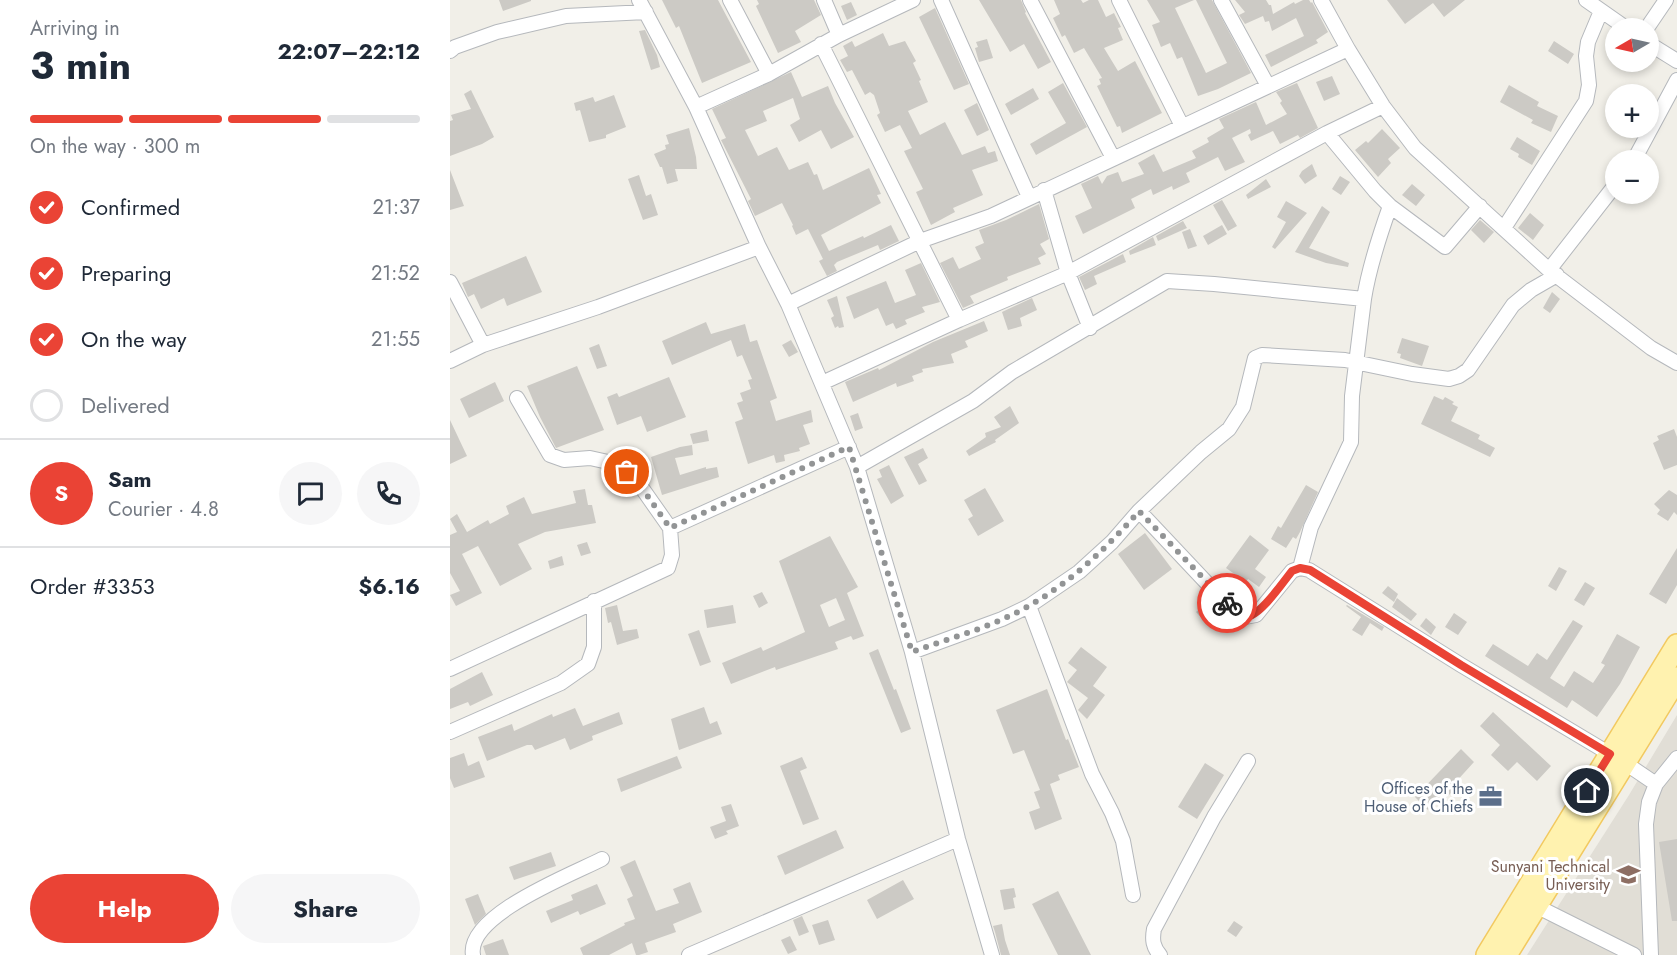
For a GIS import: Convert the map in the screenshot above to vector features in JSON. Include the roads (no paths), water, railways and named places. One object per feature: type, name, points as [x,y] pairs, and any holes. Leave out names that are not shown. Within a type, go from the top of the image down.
[{"type":"main road","points":[[1506,955],[1536,906],[1677,645]]},
{"type":"main road","points":[[1487,955],[1617,759],[1677,678]]},
{"type":"street","points":[[730,0],[769,74]]},
{"type":"street","points":[[824,0],[839,34]]},
{"type":"street","points":[[696,107],[769,74],[839,34],[910,0]]},
{"type":"street","points":[[941,0],[1029,197]]},
{"type":"street","points":[[1030,0],[1113,158]]},
{"type":"street","points":[[1119,0],[1182,126]]},
{"type":"street","points":[[1221,0],[1268,86]]},
{"type":"street","points":[[1322,0],[1348,49],[1383,106],[1415,148],[1553,272],[1651,348],[1677,363]]},
{"type":"street","points":[[1586,0],[1611,18]]},
{"type":"street","points":[[1654,18],[1666,0]]},
{"type":"street","points":[[450,51],[496,32],[566,16],[643,6],[696,107],[759,247],[788,304],[849,447],[912,652],[958,839],[992,955]]},
{"type":"street","points":[[1504,228],[1586,101],[1589,85],[1586,56],[1588,42],[1601,11]]},
{"type":"street","points":[[821,44],[959,320]]},
{"type":"street","points":[[788,304],[920,241],[991,216],[1348,49]]},
{"type":"street","points":[[1659,50],[1677,61]]},
{"type":"street","points":[[1639,150],[1677,80]]},
{"type":"street","points":[[822,383],[1068,273],[1327,133],[1383,106]]},
{"type":"street","points":[[1327,133],[1390,206],[1444,247],[1480,206]]},
{"type":"street","points":[[1044,190],[1068,273],[1090,328]]},
{"type":"street","points":[[912,652],[1002,619],[1029,606],[1079,572],[1112,542],[1139,511],[1201,452],[1229,429],[1243,407],[1255,358],[1262,355],[1356,362],[1412,374],[1449,379],[1459,376],[1468,370],[1513,305],[1553,272],[1605,199]]},
{"type":"street","points":[[1300,568],[1311,526],[1350,442],[1356,362],[1364,299],[1374,253],[1390,206]]},
{"type":"street","points":[[450,361],[483,345],[598,307],[759,247]]},
{"type":"street","points":[[856,467],[973,401],[1012,372],[1167,281],[1364,299]]},
{"type":"street","points":[[450,282],[483,345]]},
{"type":"street","points":[[452,662],[668,568],[672,555],[670,528],[637,481],[617,464],[590,458],[564,460],[550,454],[517,398]]},
{"type":"street","points":[[670,528],[849,447]]},
{"type":"street","points":[[1139,511],[1237,615],[1245,617],[1256,615],[1292,571],[1300,568],[1310,570],[1656,784]]},
{"type":"street","points":[[450,732],[561,683],[588,664],[594,647],[594,601]]},
{"type":"street","points":[[1029,606],[1092,774],[1123,840],[1133,895]]},
{"type":"street","points":[[1651,955],[1646,824],[1649,802],[1656,784],[1677,758]]},
{"type":"street","points":[[1160,955],[1152,940],[1154,929],[1214,817],[1248,761]]},
{"type":"street","points":[[689,955],[958,839]]},
{"type":"street","points":[[473,955],[472,948],[480,933],[512,903],[602,859]]},
{"type":"street","points":[[1536,906],[1634,955]]},
{"type":"place","name":"Offices of the House of Chiefs","points":[[1491,797]]},
{"type":"place","name":"Sunyani Technical University","points":[[1628,875]]}]
